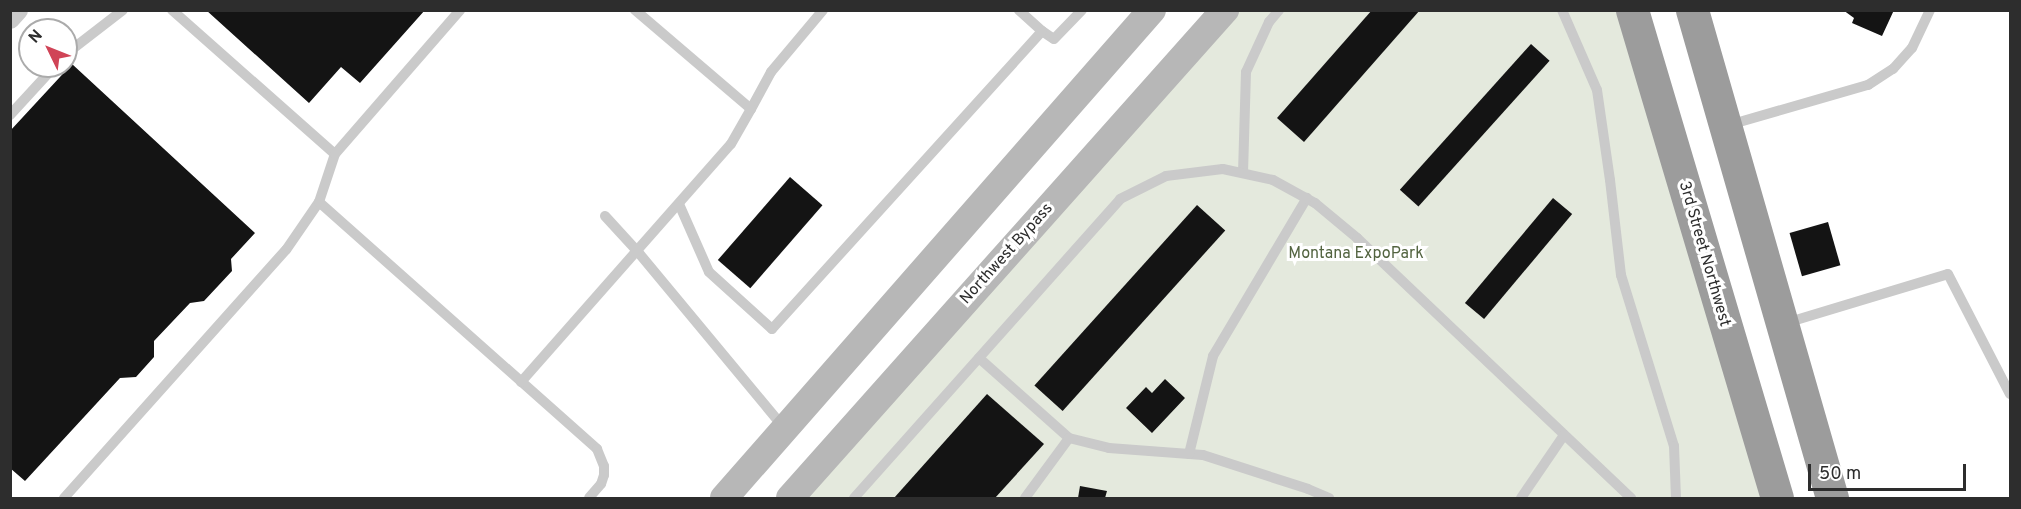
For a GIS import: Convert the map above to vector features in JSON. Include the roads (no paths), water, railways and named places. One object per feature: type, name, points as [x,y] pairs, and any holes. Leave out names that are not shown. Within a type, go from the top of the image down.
[{"type":"highway","name":"3rd Street Northwest","points":[[1632,10],[1777,498]]},
{"type":"highway","points":[[1692,10],[1832,498]]},
{"type":"main road","points":[[724,498],[1152,10]]},
{"type":"main road","name":"Northwest Bypass","points":[[790,498],[1225,10]]},
{"type":"street","points":[[10,19],[18,10]]},
{"type":"lane","points":[[78,45],[123,10]]},
{"type":"lane","points":[[172,10],[335,153]]},
{"type":"lane","points":[[64,498],[286,250],[320,202],[335,153],[460,10]]},
{"type":"lane","points":[[635,10],[751,109]]},
{"type":"lane","points":[[521,382],[732,144],[771,72],[823,10]]},
{"type":"lane","points":[[1019,10],[1054,39],[1082,10]]},
{"type":"lane","points":[[1243,173],[1246,72],[1269,22],[1279,10]]},
{"type":"lane","points":[[1562,10],[1596,90],[1610,180],[1621,275],[1674,446],[1676,498]]},
{"type":"lane","points":[[1725,126],[1868,86],[1893,69],[1912,48],[1930,10]]},
{"type":"lane","points":[[679,204],[709,272],[772,330],[1042,31]]},
{"type":"lane","points":[[10,115],[44,78]]},
{"type":"lane","points":[[854,498],[1120,199],[1166,176],[1223,169],[1274,180],[1307,198],[1357,238],[1631,498]]},
{"type":"lane","points":[[1189,454],[1213,356],[1307,198]]},
{"type":"lane","points":[[320,202],[597,449],[602,457],[604,475],[601,484],[589,498]]},
{"type":"lane","points":[[605,216],[638,252],[785,429]]},
{"type":"lane","points":[[1783,324],[1948,274],[2010,394]]},
{"type":"lane","points":[[979,358],[1069,438],[1109,448],[1203,455],[1325,498]]},
{"type":"lane","points":[[1521,498],[1564,435]]},
{"type":"lane","points":[[1024,498],[1069,438]]},
{"type":"park label","name":"Montana ExpoPark","points":[[1356,254]]}]
